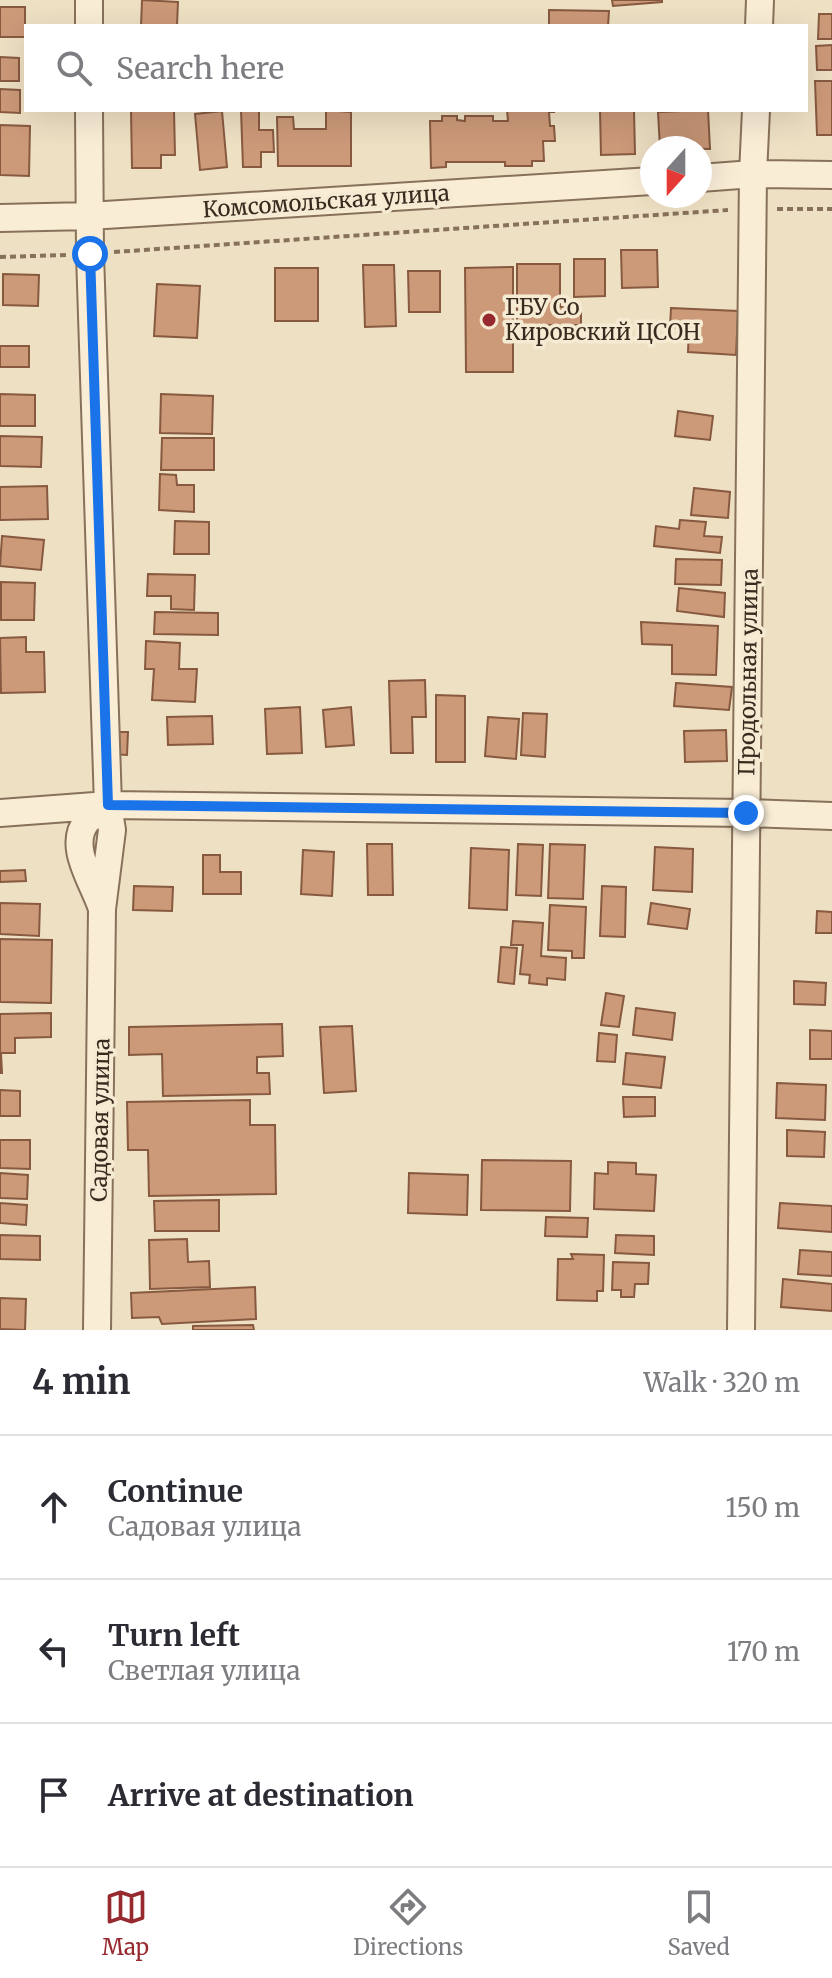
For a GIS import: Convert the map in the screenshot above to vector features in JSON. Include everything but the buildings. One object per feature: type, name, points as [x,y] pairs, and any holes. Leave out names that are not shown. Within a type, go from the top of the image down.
[{"type":"street","points":[[89,0],[89,24]]},
{"type":"street","points":[[759,24],[760,0]]},
{"type":"street","points":[[89,112],[90,254],[108,805]]},
{"type":"street","name":"Продольная улица","points":[[741,1330],[756,112]]},
{"type":"street","points":[[712,177],[832,175]]},
{"type":"street","name":"Комсомольская улица","points":[[0,218],[89,216],[640,182]]},
{"type":"street","points":[[0,813],[108,805],[832,816]]},
{"type":"street","name":"Садовая улица","points":[[97,1330],[102,909],[81,857],[79,840],[85,823],[108,805]]},
{"type":"path","points":[[0,257],[90,254],[753,209],[832,209]]},
{"type":"place","name":"ГБУ Со Кировский ЦСОН","points":[[489,320]]},
{"type":"route","points":[[90,254],[108,805],[746,813]]}]
